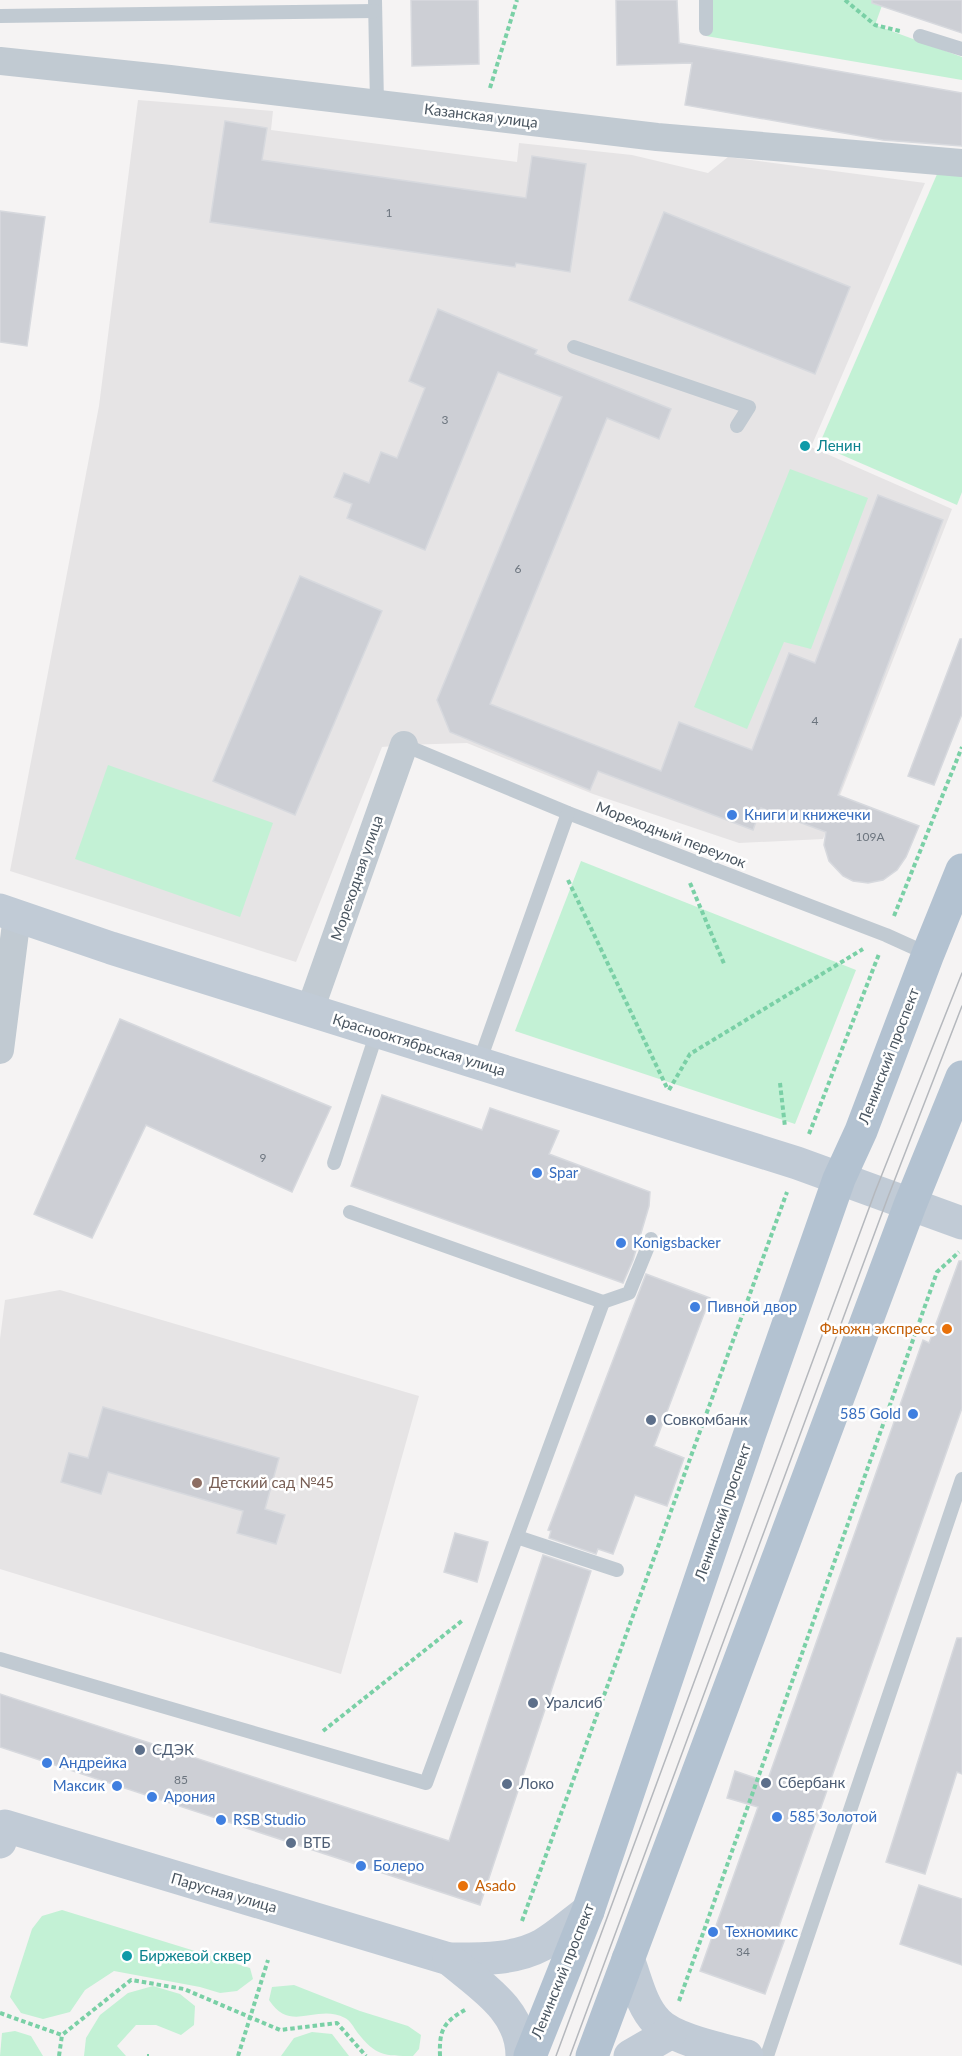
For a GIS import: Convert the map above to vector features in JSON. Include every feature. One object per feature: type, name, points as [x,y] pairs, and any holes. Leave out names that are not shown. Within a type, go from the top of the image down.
[{"type":"main road","name":"Ленинский проспект","points":[[530,2056],[588,1911],[839,1179],[861,1131],[962,870]]},
{"type":"main road","points":[[592,2056],[910,1205],[962,1077]]},
{"type":"street","name":"Казанская улица","points":[[0,61],[657,137],[962,163]]},
{"type":"street","name":"Мореходная улица","points":[[310,1011],[404,745]]},
{"type":"street","name":"Краснооктябрьская улица","points":[[9,913],[111,948],[797,1163],[962,1222]]},
{"type":"street","points":[[1,1033],[9,913]]},
{"type":"street","name":"Парусная улица","points":[[2,1831],[449,1959]]},
{"type":"street","points":[[449,1959],[485,1959],[513,1955],[542,1945],[588,1911]]},
{"type":"street","points":[[449,1959],[513,2018],[522,2041],[522,2056]]},
{"type":"street","points":[[628,1959],[646,2006],[655,2021],[669,2033],[700,2049],[747,2056]]},
{"type":"street","points":[[630,2056],[669,2033]]},
{"type":"lane","points":[[706,0],[706,29]]},
{"type":"lane","points":[[0,16],[375,6],[377,104]]},
{"type":"lane","points":[[920,36],[962,49]]},
{"type":"lane","points":[[574,347],[749,407],[737,426]]},
{"type":"lane","name":"Мореходный переулок","points":[[404,745],[568,813],[928,954]]},
{"type":"lane","points":[[479,1063],[568,813]]},
{"type":"lane","points":[[334,1163],[377,1032]]},
{"type":"lane","points":[[350,1212],[603,1302],[629,1293],[651,1239]]},
{"type":"lane","points":[[0,1659],[426,1783],[603,1302]]},
{"type":"lane","points":[[767,2056],[962,1479]]},
{"type":"lane","points":[[517,1537],[617,1570]]},
{"type":"path","points":[[481,116],[517,0]]},
{"type":"path","points":[[845,0],[875,25],[920,36]]},
{"type":"path","points":[[513,1955],[516,1938],[797,1163],[962,747]]},
{"type":"path","points":[[554,852],[669,1091],[690,1054],[831,967],[886,936]]},
{"type":"path","points":[[679,856],[725,966]]},
{"type":"path","points":[[780,1083],[786,1133]]},
{"type":"path","points":[[669,2033],[938,1272],[962,1249]]},
{"type":"path","points":[[303,1746],[470,1614]]},
{"type":"path","points":[[238,2056],[268,1960]]},
{"type":"path","points":[[58,2056],[62,2035],[131,1980],[184,1989],[280,2030],[337,2023],[366,2056]]},
{"type":"path","points":[[440,2056],[439,2039],[449,2018],[476,2004],[495,1999]]},
{"type":"path","points":[[0,2013],[62,2035]]},
{"type":"shaded area","points":[[138,100],[273,111],[271,130],[517,162],[519,143],[632,155],[708,173],[728,157],[925,183],[811,447],[952,509],[823,839],[739,843],[593,794],[467,743],[404,745],[382,747],[296,962],[10,871],[99,406]]},
{"type":"shaded area","name":"Детский сад №45","points":[[60,1290],[419,1396],[341,1674],[0,1569],[0,1339],[5,1300]]},
{"type":"green space","points":[[705,0],[884,0],[875,25],[962,57],[962,80],[706,36]]},
{"type":"green space","points":[[938,172],[962,174],[962,492],[957,505],[819,445]]},
{"type":"green space","points":[[790,469],[868,498],[811,649],[784,642],[747,729],[694,707]]},
{"type":"green space","points":[[108,765],[273,823],[240,917],[75,859]]},
{"type":"green space","points":[[581,861],[856,970],[795,1124],[515,1031]]},
{"type":"green space","points":[[62,1910],[250,1968],[253,1979],[237,1991],[220,1993],[200,1987],[114,1971],[85,1990],[70,2012],[43,2019],[21,2013],[10,1997],[32,1929],[42,1916]]},
{"type":"green space","points":[[294,1985],[360,2011],[408,2026],[421,2035],[419,2049],[413,2056],[388,2055],[370,2046],[345,2018],[334,2014],[295,2017],[286,2015],[277,2010],[269,2000],[272,1987]]},
{"type":"green space","points":[[153,1986],[180,1994],[195,2006],[194,2025],[181,2035],[156,2025],[136,2025],[117,2046],[126,2056],[84,2056],[86,2038],[100,2015],[128,1993]]},
{"type":"green space","points":[[15,2031],[31,2036],[43,2056],[0,2056],[2,2033]]},
{"type":"green space","points":[[312,2032],[332,2034],[349,2056],[281,2056],[294,2038]]},
{"type":"building","points":[[411,0],[478,0],[479,64],[412,66]]},
{"type":"building","points":[[616,0],[677,0],[679,43],[962,93],[962,146],[883,140],[685,105],[692,63],[617,65]]},
{"type":"building","points":[[872,0],[962,0],[962,33],[872,3]]},
{"type":"building","points":[[225,121],[267,128],[262,160],[526,198],[532,156],[586,164],[570,272],[516,263],[515,267],[210,222]]},
{"type":"building","points":[[0,211],[45,217],[27,346],[0,342]]},
{"type":"building","points":[[664,212],[850,287],[815,374],[629,300]]},
{"type":"building","points":[[438,309],[537,350],[535,354],[671,409],[659,439],[607,418],[490,704],[661,771],[679,722],[752,750],[789,653],[815,663],[878,495],[943,520],[838,795],[919,826],[906,857],[897,870],[883,880],[868,883],[853,881],[843,876],[829,861],[824,845],[826,832],[761,808],[753,830],[598,771],[590,790],[450,732],[437,700],[562,397],[498,372],[425,550],[347,518],[352,504],[334,497],[344,473],[369,483],[381,452],[397,458],[425,388],[409,381]]},
{"type":"building","points":[[300,576],[382,611],[295,815],[213,781]]},
{"type":"building","points":[[960,639],[962,639],[962,714],[934,785],[908,776]]},
{"type":"building","points":[[120,1019],[331,1107],[292,1192],[146,1125],[92,1238],[34,1214]]},
{"type":"building","points":[[382,1095],[482,1130],[490,1108],[559,1131],[549,1154],[650,1192],[649,1206],[633,1260],[623,1283],[351,1186]]},
{"type":"building","points":[[959,1261],[962,1261],[962,1408],[778,1929],[787,1933],[765,1994],[700,1971],[758,1807],[727,1798],[735,1771],[767,1782],[923,1340],[929,1343]]},
{"type":"building","points":[[646,1274],[710,1298],[654,1446],[684,1458],[667,1506],[635,1495],[613,1554],[598,1549],[596,1554],[549,1538],[551,1531],[548,1530]]},
{"type":"building","points":[[103,1407],[279,1458],[265,1509],[285,1515],[276,1544],[237,1533],[243,1511],[108,1472],[101,1494],[61,1482],[69,1453],[88,1458]]},
{"type":"building","points":[[455,1533],[488,1542],[477,1582],[444,1572]]},
{"type":"building","points":[[543,1555],[591,1571],[480,1905],[0,1747],[0,1694],[449,1841]]},
{"type":"building","points":[[957,1638],[962,1638],[962,1774],[957,1772],[925,1874],[886,1862]]},
{"type":"building","points":[[919,1885],[962,1899],[962,1965],[900,1944]]},
{"type":"tram line","points":[[556,2056],[875,1192],[962,973]]},
{"type":"tram line","points":[[570,2056],[888,1197],[962,1006]]},
{"type":"place","name":"Ленин","points":[[805,446]]},
{"type":"place","name":"Книги и книжечки","points":[[732,815]]},
{"type":"place","name":"Spar","points":[[537,1173]]},
{"type":"place","name":"Konigsbacker","points":[[621,1243]]},
{"type":"place","name":"Пивной двор","points":[[695,1307]]},
{"type":"place","name":"Фьюжн экспресс","points":[[947,1329]]},
{"type":"place","name":"585 Gold","points":[[913,1414]]},
{"type":"place","name":"Совкомбанк","points":[[651,1420]]},
{"type":"place","name":"Детский сад №45","points":[[197,1483]]},
{"type":"place","name":"Уралсиб","points":[[533,1703]]},
{"type":"place","name":"СДЭК","points":[[140,1750]]},
{"type":"place","name":"Андрейка","points":[[47,1763]]},
{"type":"place","name":"Сбербанк","points":[[766,1783]]},
{"type":"place","name":"Локо","points":[[507,1784]]},
{"type":"place","name":"Максик","points":[[117,1786]]},
{"type":"place","name":"Арония","points":[[152,1797]]},
{"type":"place","name":"585 Золотой","points":[[777,1817]]},
{"type":"place","name":"RSB Studio","points":[[221,1820]]},
{"type":"place","name":"ВТБ","points":[[291,1843]]},
{"type":"place","name":"Болеро","points":[[361,1866]]},
{"type":"place","name":"Asado","points":[[463,1886]]},
{"type":"place","name":"Техномикс","points":[[713,1932]]},
{"type":"place","name":"Биржевой сквер","points":[[127,1956]]}]
